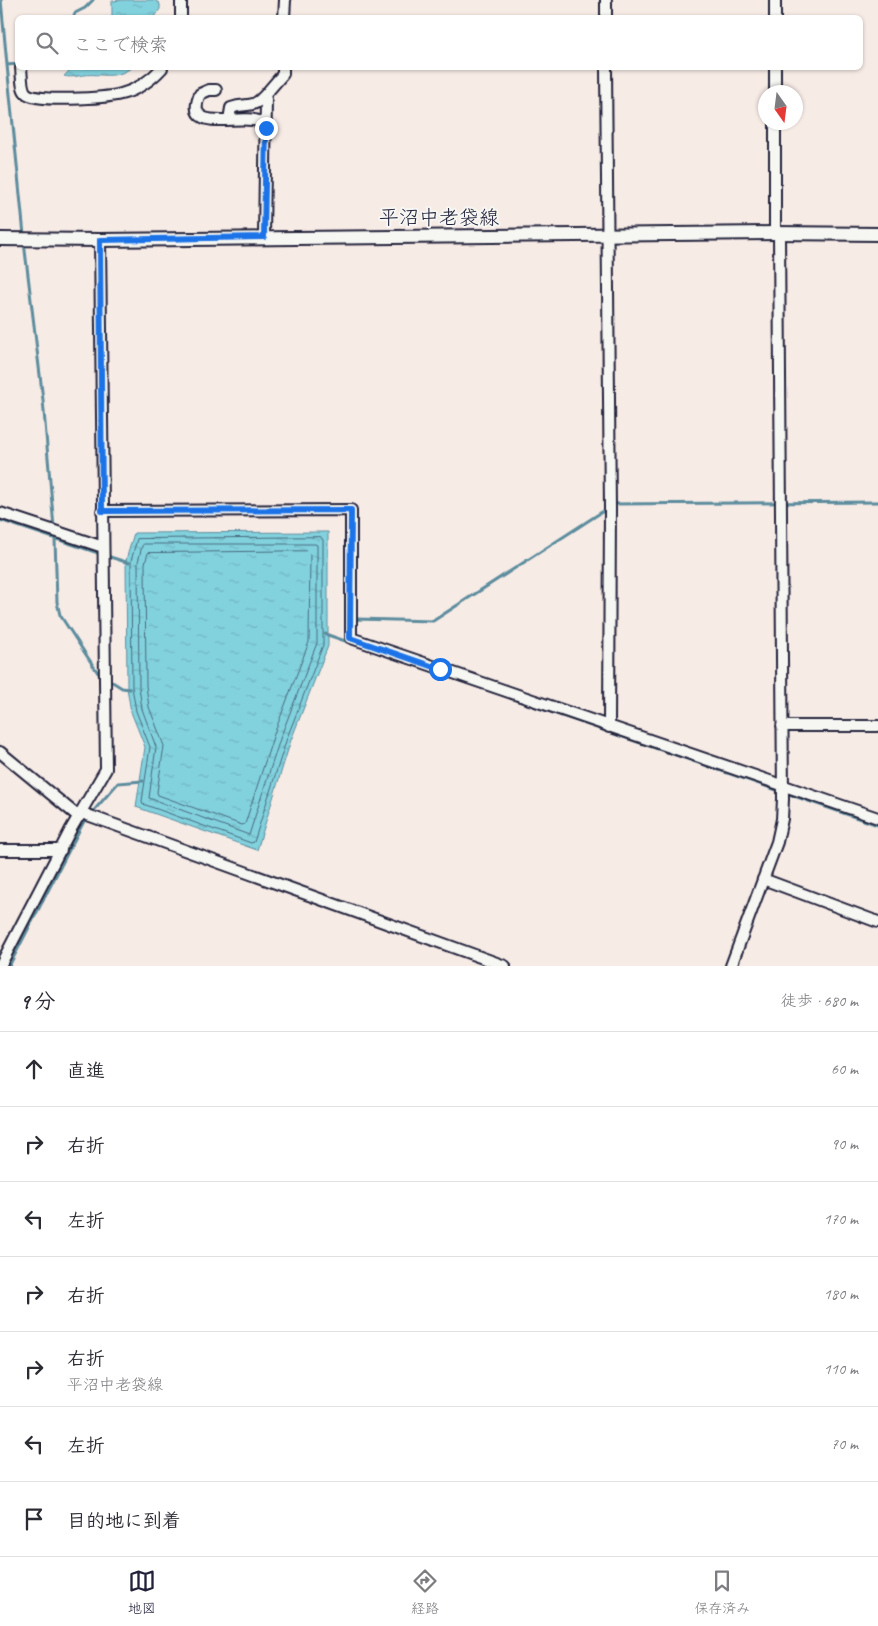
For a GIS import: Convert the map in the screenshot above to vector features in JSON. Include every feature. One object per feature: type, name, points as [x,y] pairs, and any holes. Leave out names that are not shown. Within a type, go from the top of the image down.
[{"type":"main road","name":"平沼中老袋線","points":[[0,239],[100,240],[777,233],[878,234]]},
{"type":"street","points":[[181,0],[181,15]]},
{"type":"street","points":[[284,15],[285,0]]},
{"type":"street","points":[[606,0],[606,15]]},
{"type":"street","points":[[775,0],[775,15]]},
{"type":"street","points":[[21,70],[24,90],[33,98],[70,98],[102,97],[121,94],[140,87],[160,70]]},
{"type":"street","points":[[230,120],[231,108],[252,106],[257,103],[283,74],[283,70]]},
{"type":"street","points":[[606,70],[609,726]]},
{"type":"street","points":[[775,70],[775,85]]},
{"type":"street","points":[[216,90],[205,91],[200,94],[196,104],[199,115],[204,119],[251,120],[261,122],[266,128]]},
{"type":"street","points":[[264,96],[266,99],[264,237]]},
{"type":"street","points":[[731,966],[782,819],[775,130]]},
{"type":"street","points":[[0,966],[106,769],[100,240]]},
{"type":"street","points":[[102,511],[351,510],[350,638],[878,818]]},
{"type":"street","points":[[0,513],[103,547]]},
{"type":"street","points":[[782,726],[878,726]]},
{"type":"street","points":[[0,752],[80,815],[505,966]]},
{"type":"street","points":[[0,850],[61,850]]},
{"type":"street","points":[[762,879],[878,922]]},
{"type":"water","points":[[155,0],[160,4],[160,9],[156,15],[112,15],[112,1]]},
{"type":"water","points":[[70,70],[128,70],[113,75],[64,76]]},
{"type":"water","points":[[328,532],[328,646],[291,740],[257,850],[136,807],[145,747],[131,712],[127,688],[126,560],[134,533]]},
{"type":"waterway","points":[[1,0],[7,65]]},
{"type":"waterway","points":[[74,15],[93,0]]},
{"type":"waterway","points":[[15,64],[7,65],[24,235]]},
{"type":"waterway","points":[[24,242],[43,400],[55,539],[57,602],[60,615],[98,673],[122,688],[130,689]]},
{"type":"waterway","points":[[613,504],[878,502]]},
{"type":"waterway","points":[[356,637],[356,619],[433,621],[608,508]]},
{"type":"waterway","points":[[0,520],[101,554]]},
{"type":"waterway","points":[[107,556],[129,563]]},
{"type":"waterway","points":[[325,634],[878,825]]},
{"type":"waterway","points":[[9,966],[83,823],[118,783],[143,781]]},
{"type":"route","points":[[266,128],[264,237],[100,240],[102,511],[351,510],[350,638],[440,669]]}]
